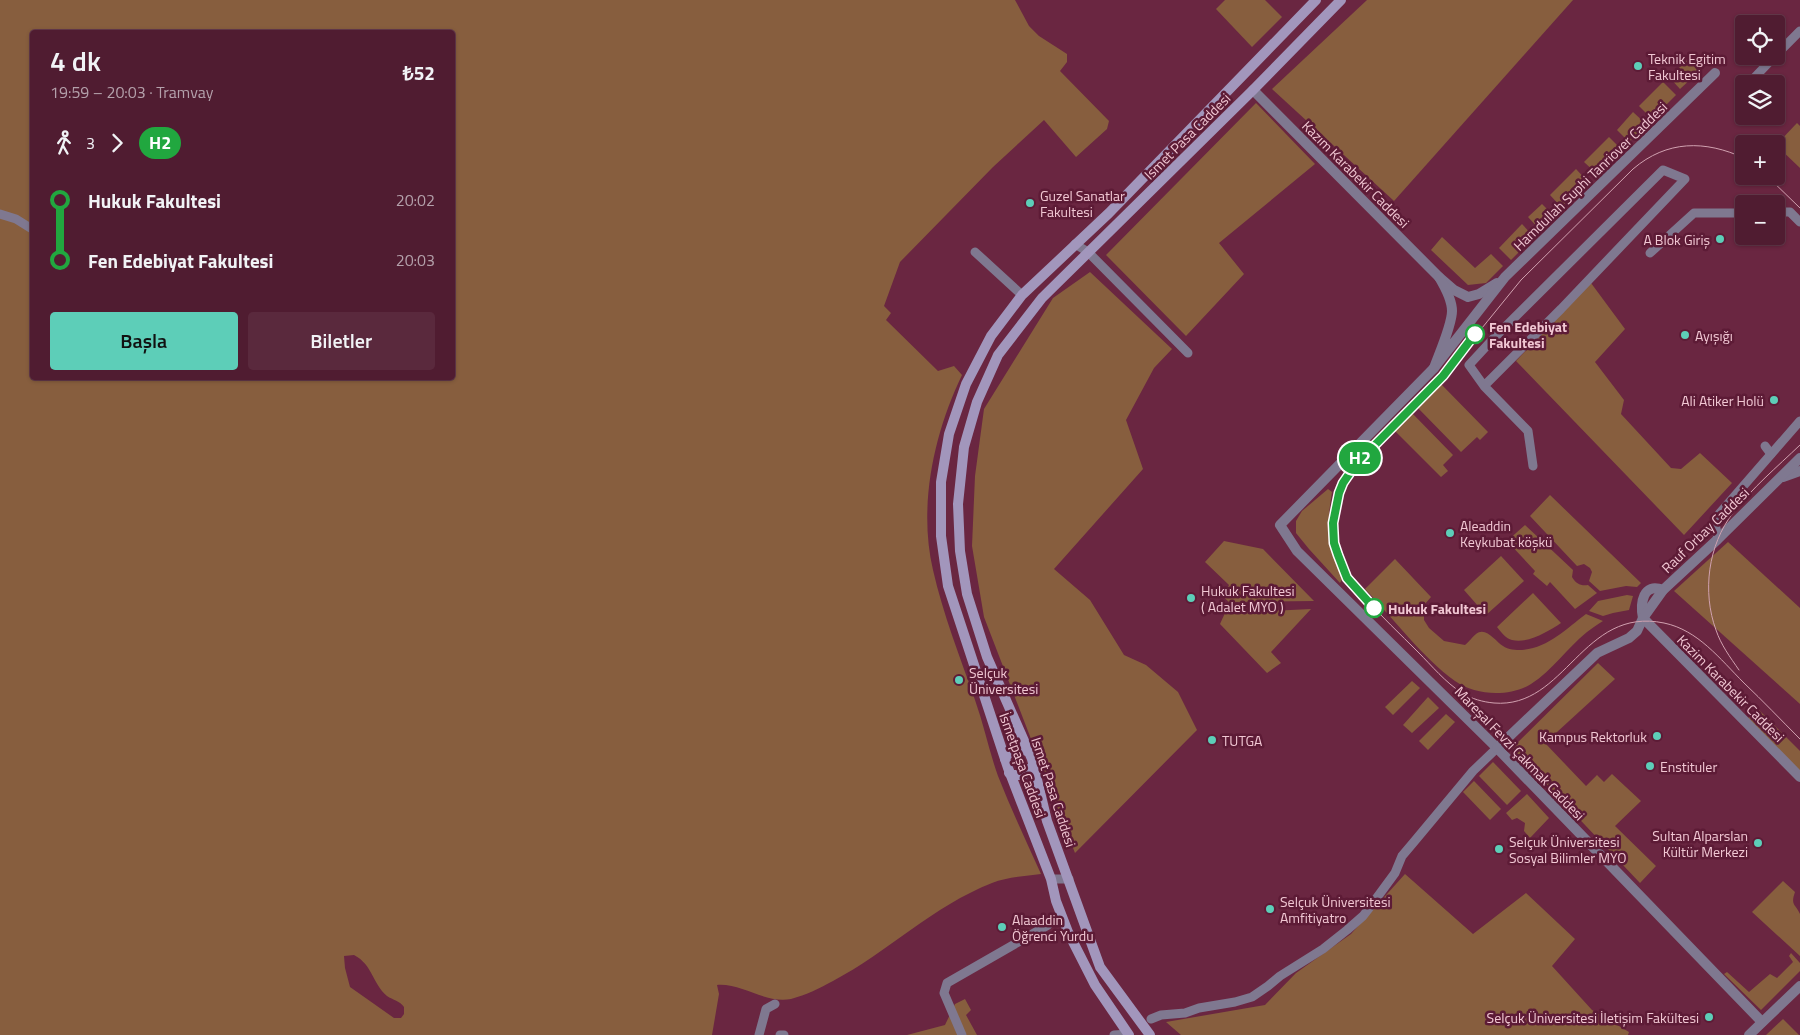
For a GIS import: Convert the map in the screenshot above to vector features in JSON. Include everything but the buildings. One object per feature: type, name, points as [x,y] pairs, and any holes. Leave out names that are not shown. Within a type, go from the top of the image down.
[{"type":"main road","name":"İsmetpaşa Caddesi","points":[[1129,1035],[1095,985],[1068,932],[1056,901],[1051,879],[1009,773],[948,586],[941,536],[941,482],[949,434],[966,384],[991,336],[1022,295],[1109,213],[1316,0]]},
{"type":"main road","name":"Ismet Pasa Caddesi","points":[[1150,1035],[1100,967],[1047,821],[1028,752],[987,656],[967,594],[960,551],[958,504],[963,457],[977,402],[998,355],[1042,298],[1253,90],[1341,0]]},
{"type":"main road","points":[[1005,759],[1007,754],[1014,749],[1028,752]]},
{"type":"main road","points":[[1009,773],[1023,775],[1033,766]]},
{"type":"street","points":[[1785,47],[1799,34]]},
{"type":"street","points":[[1757,75],[1767,65]]},
{"type":"street","name":"Hamdullah Suphi Tanriover Caddesi","points":[[1505,277],[1715,73]]},
{"type":"street","name":"Kazım Karabekir Caddesi","points":[[1253,90],[1439,277]]},
{"type":"street","points":[[1484,386],[1686,179],[1663,170],[1493,339],[1469,366],[1484,386],[1528,430],[1533,466]]},
{"type":"street","points":[[1650,253],[1694,213],[1735,212]]},
{"type":"street","points":[[1785,212],[1790,212],[1800,222]]},
{"type":"street","points":[[0,214],[16,219],[30,228]]},
{"type":"street","points":[[1075,244],[1088,252],[1188,353]]},
{"type":"street","points":[[975,252],[1022,295]]},
{"type":"street","points":[[1439,277],[1454,290],[1475,301],[1477,314],[1474,317],[1467,322],[1459,320],[1453,314],[1445,287],[1439,277]]},
{"type":"street","points":[[1434,368],[1452,310],[1457,300],[1460,297],[1479,294],[1505,277]]},
{"type":"street","points":[[1434,368],[1505,277]]},
{"type":"street","name":"Mareşal Fevzi Çakmak Caddesi","points":[[1434,368],[1280,525],[1297,551],[1497,748],[1762,1022]]},
{"type":"street","points":[[1718,539],[1715,523],[1719,514],[1757,464],[1771,454],[1800,421]]},
{"type":"street","points":[[1765,446],[1771,454]]},
{"type":"street","name":"Rauf Orbay Caddesi","points":[[1642,618],[1640,603],[1646,593],[1651,589],[1663,590],[1800,458]]},
{"type":"street","points":[[1777,480],[1800,471]]},
{"type":"street","points":[[1151,1019],[1161,1015],[1185,1013],[1252,997],[1280,976],[1323,949],[1347,930],[1363,916],[1395,873],[1402,856],[1473,771],[1597,653],[1629,638],[1637,631],[1642,618]]},
{"type":"street","name":"Kazim Karabekir Caddesi","points":[[1642,618],[1800,777]]},
{"type":"street","points":[[1051,879],[1069,879]]},
{"type":"street","points":[[962,1035],[944,993],[947,983],[1048,925]]},
{"type":"street","points":[[1749,1035],[1800,986]]},
{"type":"street","points":[[762,1035],[766,1009],[775,1004]]},
{"type":"street","points":[[1114,1035],[1129,1035]]},
{"type":"shaded area","points":[[0,0],[1015,0],[1029,26],[1039,36],[1067,54],[1067,62],[1060,71],[1109,121],[1107,129],[1076,157],[1044,120],[993,167],[900,262],[884,306],[891,313],[886,320],[938,371],[954,366],[962,375],[944,421],[931,470],[927,521],[929,546],[942,603],[978,709],[998,776],[1041,874],[1004,879],[970,893],[930,916],[873,957],[823,986],[797,997],[781,1000],[772,999],[735,987],[717,985],[719,994],[712,1035],[0,1035]],"holes":[[[354,955],[369,969],[382,991],[404,1007],[404,1014],[401,1018],[394,1018],[350,987],[344,956]]]},
{"type":"shaded area","points":[[1225,0],[1265,0],[1282,17],[1252,47],[1216,9]]},
{"type":"shaded area","points":[[1367,0],[1573,0],[1394,201],[1272,89]]},
{"type":"shaded area","points":[[1693,55],[1704,67],[1680,89],[1669,77]]},
{"type":"shaded area","points":[[1663,82],[1676,95],[1652,119],[1639,106]]},
{"type":"shaded area","points":[[1256,103],[1315,164],[1219,243],[1244,274],[1186,336],[1106,255]]},
{"type":"shaded area","points":[[1633,112],[1646,124],[1629,142],[1617,130]]},
{"type":"shaded area","points":[[1797,123],[1800,126],[1800,168],[1785,154],[1785,136]]},
{"type":"shaded area","points":[[1609,137],[1621,149],[1596,173],[1584,162]]},
{"type":"shaded area","points":[[1576,169],[1588,182],[1561,207],[1550,195]]},
{"type":"shaded area","points":[[1542,204],[1553,215],[1539,229],[1528,217]]},
{"type":"shaded area","points":[[1522,224],[1534,237],[1511,260],[1499,248]]},
{"type":"shaded area","points":[[1442,237],[1475,268],[1491,254],[1503,266],[1486,283],[1468,285],[1431,250]]},
{"type":"shaded area","points":[[1090,272],[1172,349],[1154,368],[1126,420],[1143,469],[1054,569],[1090,600],[1124,655],[1146,665],[1178,692],[1197,730],[1075,853],[984,617],[972,546],[975,476],[984,409],[1053,298]]},
{"type":"shaded area","points":[[1591,283],[1625,329],[1595,362],[1624,400],[1621,414],[1671,468],[1681,469],[1700,453],[1732,483],[1684,535],[1516,361]]},
{"type":"shaded area","points":[[1441,384],[1488,432],[1480,440],[1477,437],[1461,452],[1417,407]]},
{"type":"shaded area","points":[[1411,412],[1453,455],[1443,465],[1448,471],[1441,477],[1393,429]]},
{"type":"shaded area","points":[[1328,489],[1332,492],[1329,536],[1334,556],[1343,578],[1340,583],[1296,533],[1296,521],[1302,511]]},
{"type":"shaded area","points":[[1550,495],[1641,583],[1637,587],[1626,586],[1600,591],[1589,581],[1592,572],[1590,568],[1584,564],[1577,566],[1530,516]]},
{"type":"shaded area","points":[[1525,525],[1573,570],[1572,577],[1577,583],[1588,585],[1597,593],[1575,609],[1550,582],[1547,586],[1533,574],[1535,571],[1507,541]]},
{"type":"shaded area","points":[[1224,541],[1263,549],[1314,601],[1229,602],[1220,594],[1229,585],[1205,562]]},
{"type":"shaded area","points":[[1728,542],[1800,608],[1800,704],[1674,591]]},
{"type":"shaded area","points":[[1501,556],[1524,581],[1486,615],[1464,590]]},
{"type":"shaded area","points":[[1395,559],[1431,597],[1425,604],[1424,620],[1429,628],[1444,641],[1465,645],[1476,634],[1483,632],[1505,647],[1512,650],[1522,650],[1548,642],[1586,614],[1603,621],[1580,638],[1546,672],[1531,684],[1503,693],[1473,690],[1455,681],[1431,661],[1365,589]]},
{"type":"shaded area","points":[[1533,593],[1561,623],[1544,633],[1525,640],[1518,641],[1508,638],[1497,627]]},
{"type":"shaded area","points":[[1627,595],[1633,596],[1629,610],[1603,616],[1589,611],[1598,601]]},
{"type":"shaded area","points":[[1311,609],[1271,652],[1281,663],[1267,673],[1220,624],[1225,613]]},
{"type":"shaded area","points":[[1598,663],[1615,679],[1545,743],[1586,786],[1597,775],[1604,782],[1612,774],[1641,801],[1615,826],[1656,866],[1640,883],[1512,748]]},
{"type":"shaded area","points":[[1412,681],[1420,688],[1393,715],[1385,707]]},
{"type":"shaded area","points":[[1428,697],[1439,708],[1412,733],[1403,725]]},
{"type":"shaded area","points":[[1758,709],[1800,751],[1800,772],[1747,719]]},
{"type":"shaded area","points":[[1446,714],[1455,722],[1428,750],[1419,741]]},
{"type":"shaded area","points":[[1493,762],[1521,791],[1507,805],[1479,776]]},
{"type":"shaded area","points":[[1474,781],[1501,809],[1490,820],[1463,792]]},
{"type":"shaded area","points":[[1527,794],[1549,818],[1530,838],[1524,831],[1525,823],[1517,818],[1512,820],[1506,813]]},
{"type":"shaded area","points":[[1405,874],[1473,934],[1526,893],[1575,939],[1552,966],[1592,1010],[1629,1032],[1628,1035],[1181,1035],[1166,1022],[1265,1005],[1296,973],[1351,934]]},
{"type":"shaded area","points":[[1783,881],[1795,892],[1793,902],[1800,914],[1800,956],[1752,912]]},
{"type":"shaded area","points":[[1791,953],[1800,963],[1800,971],[1761,1010],[1724,974],[1727,972],[1749,992],[1770,974],[1777,978],[1793,962],[1789,956]]},
{"type":"shaded area","points":[[965,999],[971,1010],[966,1015],[977,1035],[907,1035],[945,1025],[955,1004]]},
{"type":"shaded area","points":[[1783,1019],[1799,1035],[1766,1035]]},
{"type":"tram line","points":[[1735,154],[1701,146],[1673,148],[1646,159],[1633,169],[1521,280],[1443,376],[1352,468],[1339,492],[1335,505],[1333,532],[1339,558],[1351,582],[1439,674],[1456,689],[1470,697],[1494,703],[1519,701],[1539,691],[1558,676],[1593,642],[1613,629],[1636,622],[1664,623],[1687,632],[1708,647],[1800,739]]},
{"type":"tram line","points":[[1776,185],[1800,208]]},
{"type":"tram line","name":"H2","points":[[1374,608],[1347,578],[1334,543],[1333,516],[1339,493],[1348,474],[1356,464],[1443,376],[1475,334]]},
{"type":"tram line","points":[[1739,670],[1720,641],[1712,615],[1709,585],[1713,554],[1725,526],[1740,504],[1756,486],[1800,445]]},
{"type":"place","name":"Teknik Egitim Fakultesi","points":[[1638,66]]},
{"type":"place","name":"Guzel Sanatlar Fakultesi","points":[[1030,203]]},
{"type":"place","name":"A Blok Giriş","points":[[1720,239]]},
{"type":"place","name":"Fen Edebiyat Fakultesi","points":[[1475,334]]},
{"type":"place","name":"Ayışığı","points":[[1685,335]]},
{"type":"place","name":"Ali Atiker Holü","points":[[1774,400]]},
{"type":"place","name":"Aleaddin Keykubat köşkü","points":[[1450,533]]},
{"type":"place","name":"Hukuk Fakultesi ( Adalet MYO )","points":[[1191,598]]},
{"type":"place","name":"Hukuk Fakultesi","points":[[1374,608]]},
{"type":"place","name":"Selçuk Üniversitesi","points":[[959,680]]},
{"type":"place","name":"Kampus Rektorluk","points":[[1657,736]]},
{"type":"place","name":"TUTGA","points":[[1212,740]]},
{"type":"place","name":"Enstituler","points":[[1650,766]]},
{"type":"place","name":"Sultan Alparslan Kültür Merkezi","points":[[1758,843]]},
{"type":"place","name":"Selçuk Üniversitesi Sosyal Bilimler MYO","points":[[1499,849]]},
{"type":"place","name":"Selçuk Üniversitesi Amfitiyatro","points":[[1270,909]]},
{"type":"place","name":"Alaaddin Öğrenci Yurdu","points":[[1002,927]]},
{"type":"place","name":"Selçuk Üniversitesi İletişim Fakültesi","points":[[1709,1017]]}]
